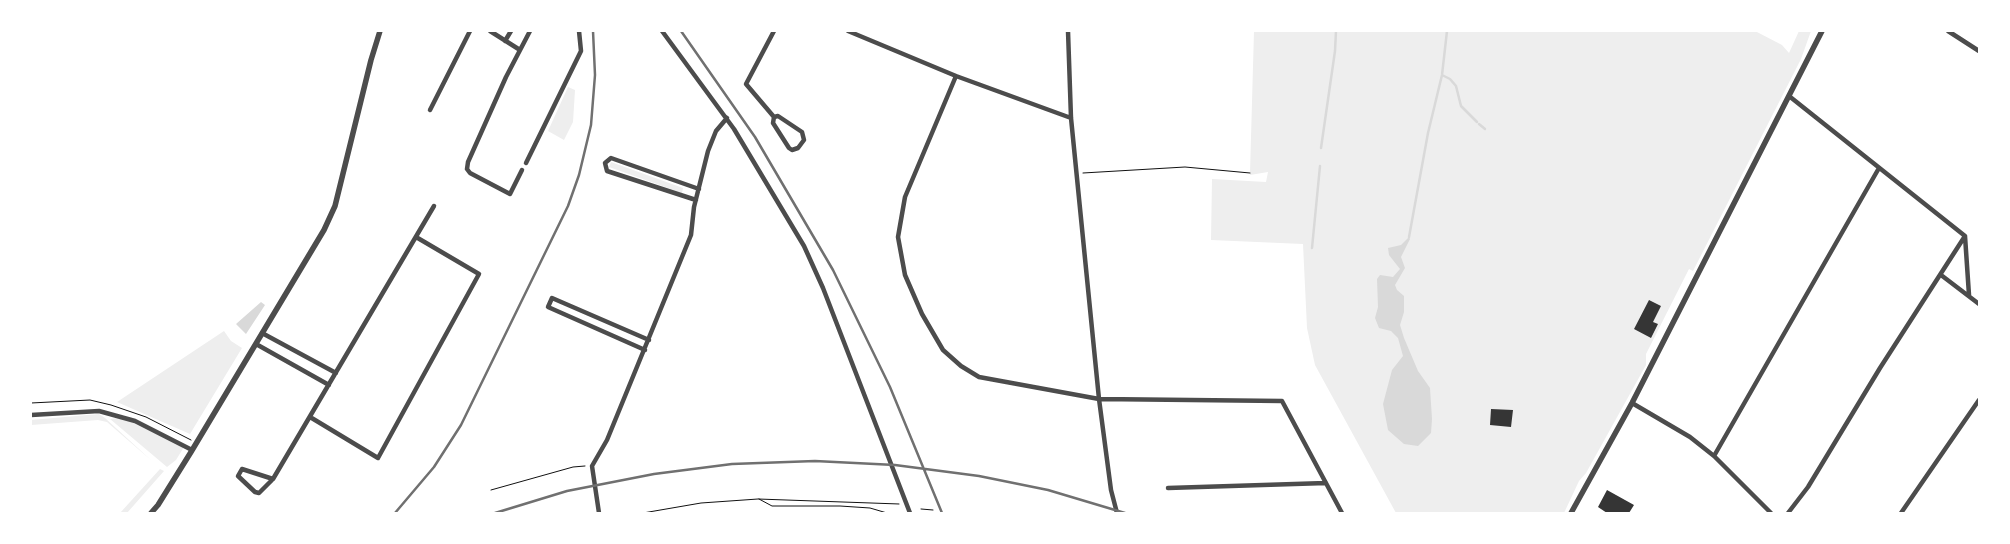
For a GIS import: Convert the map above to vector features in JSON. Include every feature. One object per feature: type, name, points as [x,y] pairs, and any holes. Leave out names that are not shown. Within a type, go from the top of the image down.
[{"type":"street","points":[[151,513],[158,505],[192,450],[324,230],[335,206],[380,31]]},
{"type":"street","points":[[430,110],[470,31]]},
{"type":"street","points":[[490,31],[520,50]]},
{"type":"street","points":[[505,41],[511,31]]},
{"type":"street","points":[[522,170],[510,194],[470,173],[467,169],[468,162],[530,31]]},
{"type":"street","points":[[526,163],[581,51],[578,31]]},
{"type":"street","points":[[662,31],[727,118],[766,180],[814,265],[910,513]]},
{"type":"street","points":[[774,31],[746,84],[774,117],[778,116],[802,132],[804,140],[798,148],[792,150],[789,148],[773,123],[774,117]]},
{"type":"street","points":[[848,31],[956,76],[1071,118]]},
{"type":"street","points":[[1068,31],[1071,118],[1099,399],[1111,490],[1117,513]]},
{"type":"street","points":[[1571,513],[1632,403],[1822,31]]},
{"type":"street","points":[[1948,31],[1979,51]]},
{"type":"street","points":[[956,76],[905,197],[898,237],[904,275],[922,314],[943,350],[961,366],[979,377],[1099,399],[1282,401],[1342,513]]},
{"type":"street","points":[[1789,96],[1965,236],[1969,295]]},
{"type":"street","points":[[599,513],[592,466],[607,440],[691,235],[696,200],[711,144],[720,124],[727,118]]},
{"type":"street","points":[[696,200],[607,170],[605,163],[611,158],[699,189]]},
{"type":"street","points":[[1714,456],[1879,168]]},
{"type":"street","points":[[273,478],[242,469],[238,476],[255,492],[259,493],[273,478],[434,206]]},
{"type":"street","points":[[1788,513],[1808,487],[1880,368],[1965,236]]},
{"type":"street","points":[[310,417],[378,458],[479,274],[416,237]]},
{"type":"street","points":[[1941,275],[1979,304]]},
{"type":"street","points":[[645,350],[548,307],[552,298],[649,340]]},
{"type":"street","points":[[262,333],[336,373]]},
{"type":"street","points":[[256,344],[329,385]]},
{"type":"street","points":[[1900,513],[1979,400]]},
{"type":"street","points":[[1632,403],[1690,437],[1714,456],[1771,513]]},
{"type":"street","points":[[31,415],[99,411],[135,421],[192,450]]},
{"type":"street","points":[[1168,488],[1326,482]]},
{"type":"path","points":[[1077,174],[1178,167],[1250,173]]},
{"type":"path","points":[[491,490],[573,467],[592,466]]},
{"type":"path","points":[[758,499],[772,506],[840,506],[870,508],[887,513]]},
{"type":"path","points":[[643,513],[701,503],[758,499],[899,504]]},
{"type":"path","points":[[921,509],[933,510]]},
{"type":"shaded area","points":[[1254,31],[1755,31],[1782,45],[1789,53],[1799,31],[1811,31],[1801,59],[1693,271],[1689,269],[1646,354],[1646,365],[1586,473],[1579,481],[1564,513],[1396,513],[1315,365],[1307,328],[1303,244],[1211,240],[1212,179],[1266,182],[1268,172],[1250,175]]},
{"type":"shaded area","points":[[568,87],[575,90],[573,122],[564,140],[548,131]]},
{"type":"shaded area","points":[[611,162],[683,188],[682,193],[609,167]]},
{"type":"shaded area","points":[[1409,237],[1410,239],[1401,257],[1405,268],[1395,285],[1397,290],[1404,296],[1404,312],[1400,325],[1404,338],[1418,371],[1430,388],[1431,433],[1418,446],[1404,444],[1388,430],[1383,404],[1392,370],[1403,356],[1398,338],[1391,331],[1379,328],[1375,318],[1378,307],[1377,279],[1380,275],[1393,277],[1400,269],[1389,255],[1388,248],[1401,245]]},
{"type":"shaded area","points":[[261,302],[265,305],[246,334],[236,324]]},
{"type":"shaded area","points":[[224,331],[231,341],[242,348],[190,434],[117,402]]},
{"type":"shaded area","points":[[99,414],[152,461],[107,422],[98,420],[31,425],[31,420]]},
{"type":"shaded area","points":[[119,418],[184,447],[176,460],[167,467],[110,419]]},
{"type":"shaded area","points":[[160,469],[164,471],[127,513],[120,513]]},
{"type":"building","points":[[1649,300],[1661,306],[1653,322],[1658,324],[1651,338],[1634,329]]},
{"type":"building","points":[[1491,409],[1513,410],[1511,427],[1490,425]]},
{"type":"building","points":[[1607,490],[1634,505],[1629,513],[1607,513],[1598,507]]},
{"type":"waterway","points":[[1321,148],[1335,51],[1336,31]]},
{"type":"waterway","points":[[1409,237],[1428,133],[1442,75],[1447,31]]},
{"type":"waterway","points":[[1442,75],[1450,79],[1456,86],[1461,106],[1477,122]]},
{"type":"waterway","points":[[1479,124],[1485,129]]},
{"type":"waterway","points":[[1312,248],[1320,166]]},
{"type":"railway","points":[[395,513],[434,467],[461,425],[568,206],[579,175],[591,125],[595,75],[593,31]]},
{"type":"railway","points":[[681,31],[755,137],[833,270],[890,387],[942,513]]},
{"type":"railway","points":[[495,513],[567,491],[654,474],[732,464],[815,461],[895,465],[979,476],[1048,490],[1125,513]]}]
